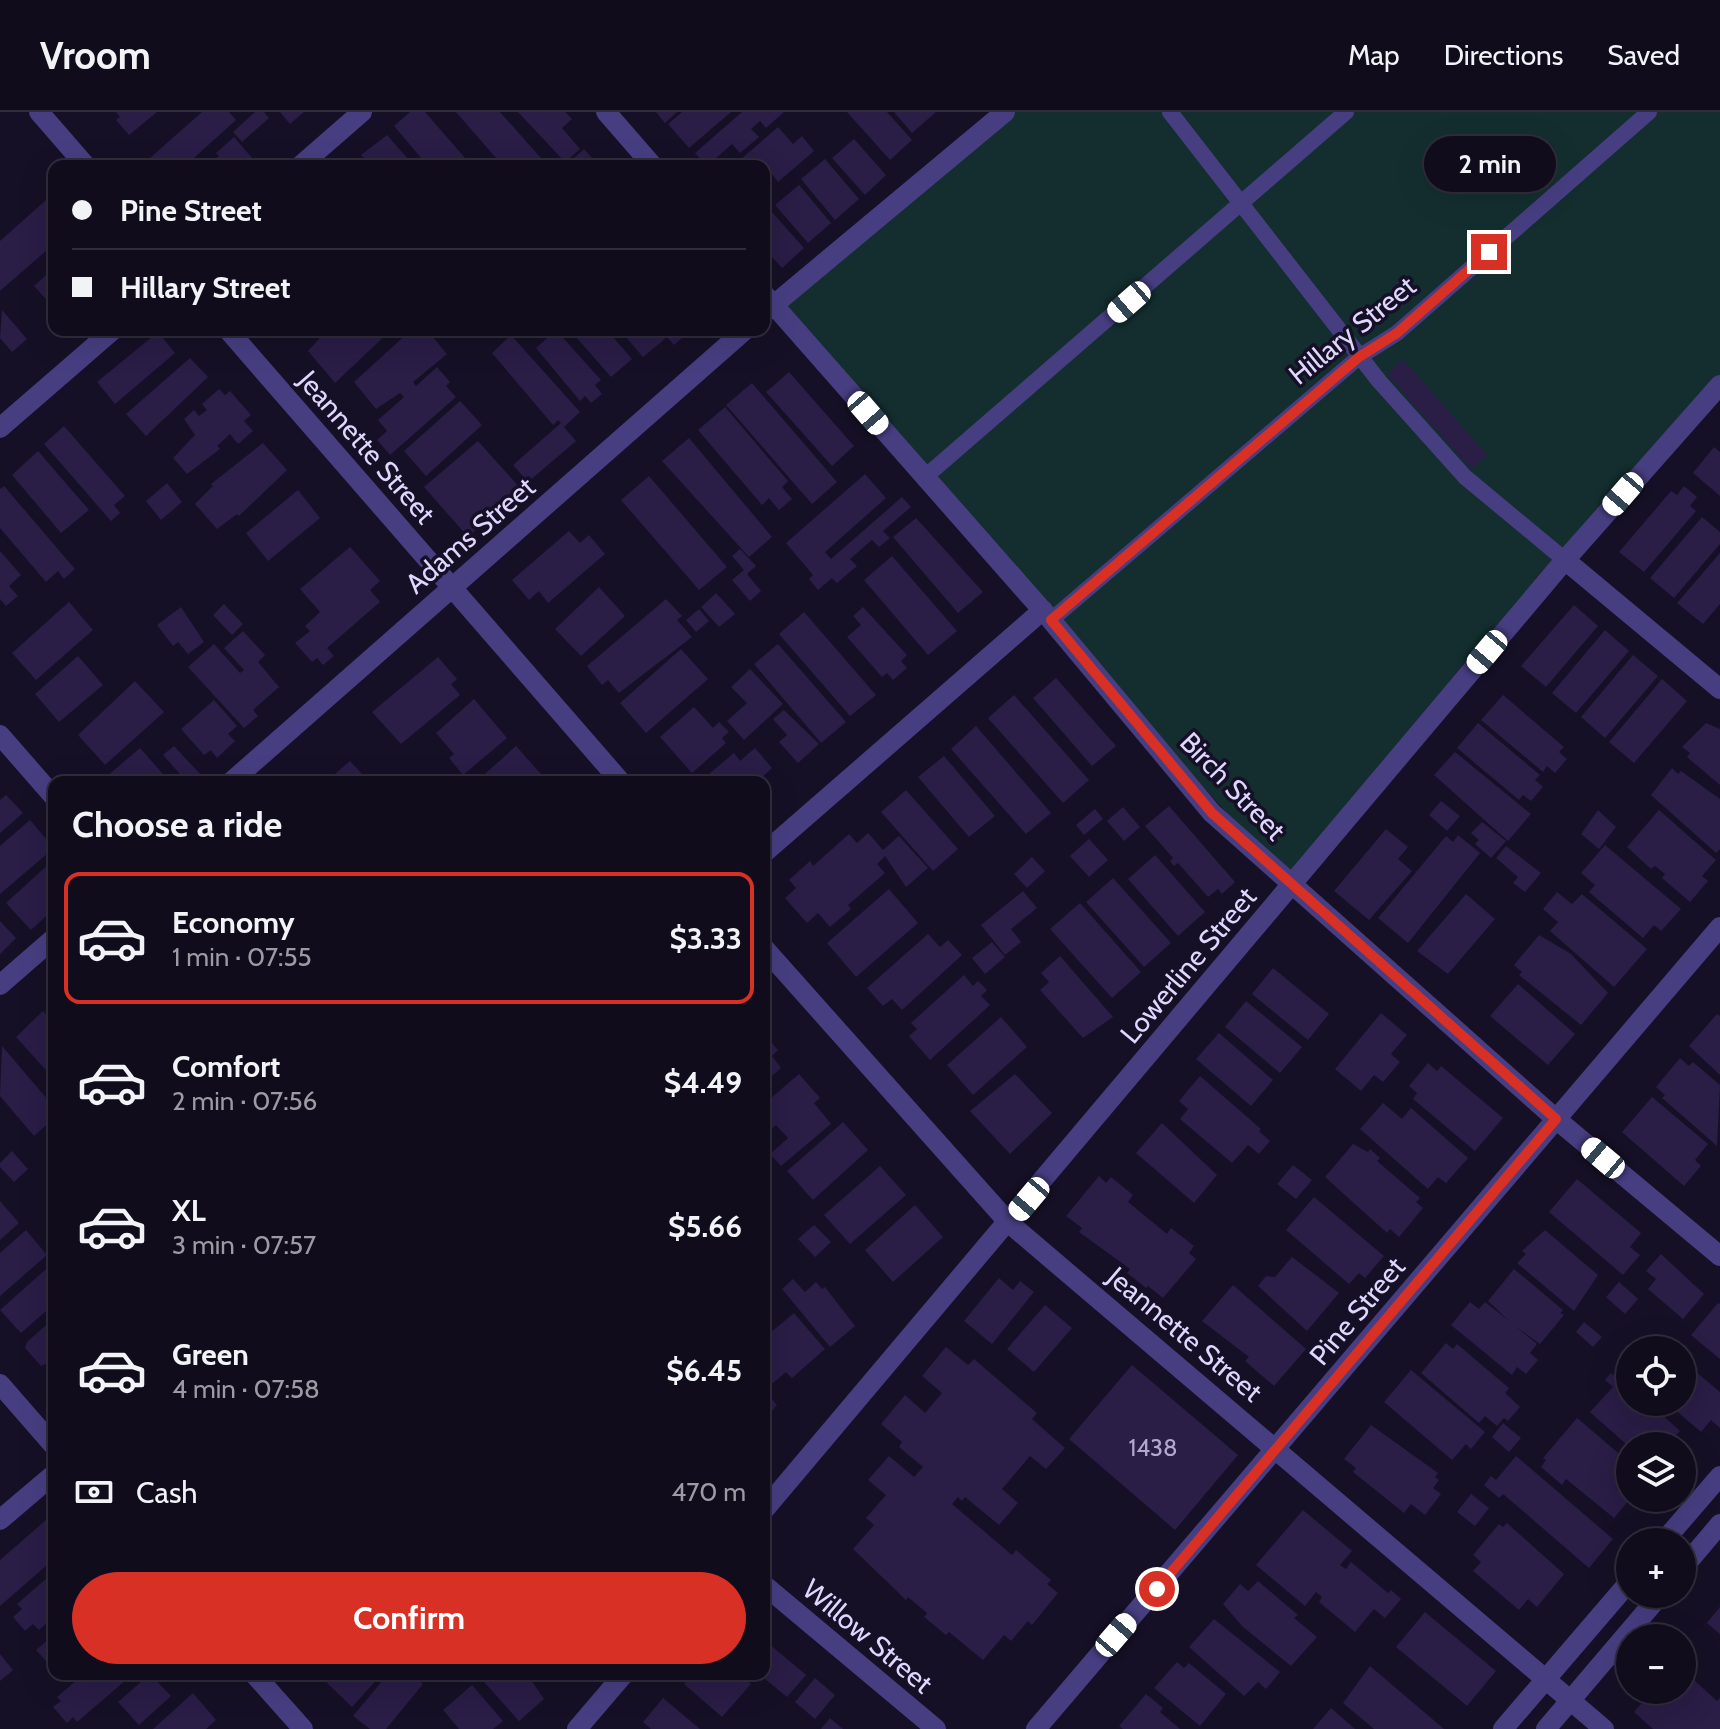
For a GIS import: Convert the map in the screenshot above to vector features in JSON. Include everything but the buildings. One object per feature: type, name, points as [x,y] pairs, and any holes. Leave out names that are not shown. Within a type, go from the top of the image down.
[{"type":"street","points":[[39,112],[81,160]]},
{"type":"street","points":[[307,160],[362,112]]},
{"type":"street","points":[[606,112],[648,160]]},
{"type":"street","points":[[770,302],[1005,112]]},
{"type":"street","name":"Birch Street","points":[[770,307],[1047,615],[1212,813],[1556,1119],[1720,1256]]},
{"type":"street","points":[[0,428],[106,336]]},
{"type":"street","name":"Jeannette Street","points":[[233,336],[616,776]]},
{"type":"street","name":"Adams Street","points":[[238,776],[738,336]]},
{"type":"street","name":"Lowerline Street","points":[[770,1503],[1565,560],[1720,385]]},
{"type":"street","points":[[1565,560],[1720,689]]},
{"type":"street","name":"Hillary Street","points":[[770,848],[1047,615]]},
{"type":"street","points":[[0,735],[48,790]]},
{"type":"street","name":"Pine Street","points":[[1036,1729],[1720,927]]},
{"type":"street","points":[[0,985],[48,943]]},
{"type":"street","name":"Jeannette Street","points":[[770,955],[1009,1223],[1278,1448],[1604,1729]]},
{"type":"street","points":[[0,1384],[48,1439]]},
{"type":"street","points":[[1675,1528],[1720,1476]]},
{"type":"street","points":[[0,1520],[48,1479]]},
{"type":"street","points":[[1696,1552],[1720,1524]]},
{"type":"street","name":"Willow Street","points":[[770,1590],[936,1729]]},
{"type":"street","points":[[1503,1729],[1616,1597]]},
{"type":"street","points":[[1546,1729],[1649,1608]]},
{"type":"street","points":[[259,1680],[303,1729]]},
{"type":"street","points":[[577,1729],[619,1680]]},
{"type":"lane","points":[[1170,112],[1359,357],[1465,477],[1565,560]]},
{"type":"lane","points":[[925,477],[1243,205],[1346,112]]},
{"type":"lane","name":"Hillary Street","points":[[1047,615],[1359,357],[1397,333],[1649,112]]},
{"type":"green space","points":[[1000,112],[1720,112],[1720,389],[1291,885],[773,305]]},
{"type":"route","points":[[1157,1589],[1556,1119],[1212,813],[1051,620],[1359,357],[1397,333],[1489,252]]}]
